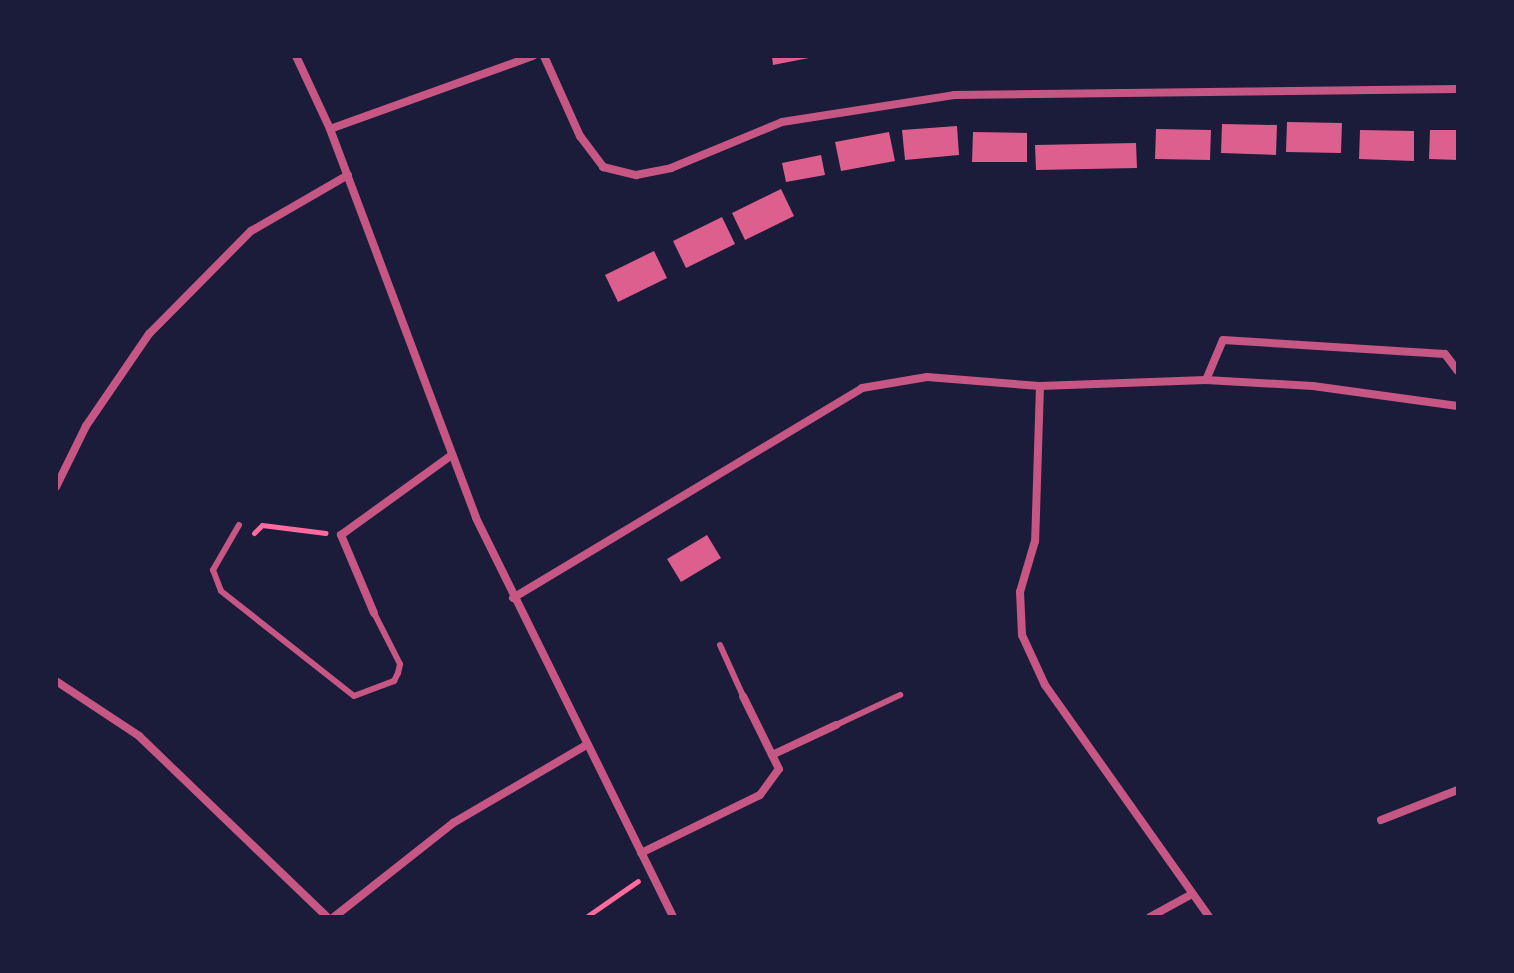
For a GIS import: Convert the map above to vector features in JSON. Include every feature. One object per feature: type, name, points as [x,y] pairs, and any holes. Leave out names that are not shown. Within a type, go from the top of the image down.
[{"type":"street","points":[[296,56],[330,129],[452,455],[513,598],[673,917]]},
{"type":"street","points":[[330,129],[533,56]]},
{"type":"street","points":[[544,56],[580,136],[603,167],[636,175],[671,168],[782,122],[954,95],[1458,89]]},
{"type":"street","points":[[56,487],[86,426],[149,334],[251,231],[348,175]]},
{"type":"street","points":[[1206,380],[1223,340],[1445,354],[1458,371]]},
{"type":"street","points":[[513,598],[862,388],[927,377],[1040,386],[1206,380],[1313,386],[1458,406]]},
{"type":"street","points":[[1040,386],[1035,541],[1020,592],[1022,635],[1045,685],[1209,917]]},
{"type":"street","points":[[374,613],[341,535],[452,455]]},
{"type":"street","points":[[56,681],[139,736],[327,917]]},
{"type":"street","points":[[641,853],[760,795],[779,769],[743,696]]},
{"type":"street","points":[[772,755],[836,725]]},
{"type":"street","points":[[334,917],[453,823],[585,746]]},
{"type":"street","points":[[1381,820],[1458,790]]},
{"type":"street","points":[[1150,917],[1192,894]]},
{"type":"lane","points":[[239,525],[213,570],[221,591],[354,696],[394,681],[398,673],[400,664],[374,613]]},
{"type":"lane","points":[[720,645],[743,696]]},
{"type":"lane","points":[[836,725],[900,695]]},
{"type":"path","points":[[239,525],[253,533],[262,525],[341,535]]},
{"type":"path","points":[[586,917],[651,873]]},
{"type":"building","points":[[772,56],[814,56],[814,57],[773,65]]},
{"type":"building","points":[[1287,122],[1342,123],[1341,153],[1286,152]]},
{"type":"building","points":[[1222,124],[1277,125],[1276,155],[1221,153]]},
{"type":"building","points":[[957,126],[959,155],[905,160],[902,130]]},
{"type":"building","points":[[1156,129],[1211,130],[1210,160],[1155,159]]},
{"type":"building","points":[[1360,130],[1414,131],[1414,161],[1359,159]]},
{"type":"building","points":[[1430,130],[1458,130],[1458,160],[1429,159]]},
{"type":"building","points":[[889,132],[895,161],[841,171],[835,142]]},
{"type":"building","points":[[973,132],[1027,133],[1027,162],[972,162]]},
{"type":"building","points":[[1136,143],[1137,168],[1036,170],[1035,145]]},
{"type":"building","points":[[821,155],[825,175],[786,182],[782,163]]},
{"type":"building","points":[[781,189],[794,216],[745,240],[732,213]]},
{"type":"building","points":[[722,217],[735,244],[686,268],[673,241]]},
{"type":"building","points":[[654,251],[667,278],[618,302],[605,275]]},
{"type":"building","points":[[707,535],[721,558],[681,582],[667,559]]}]
